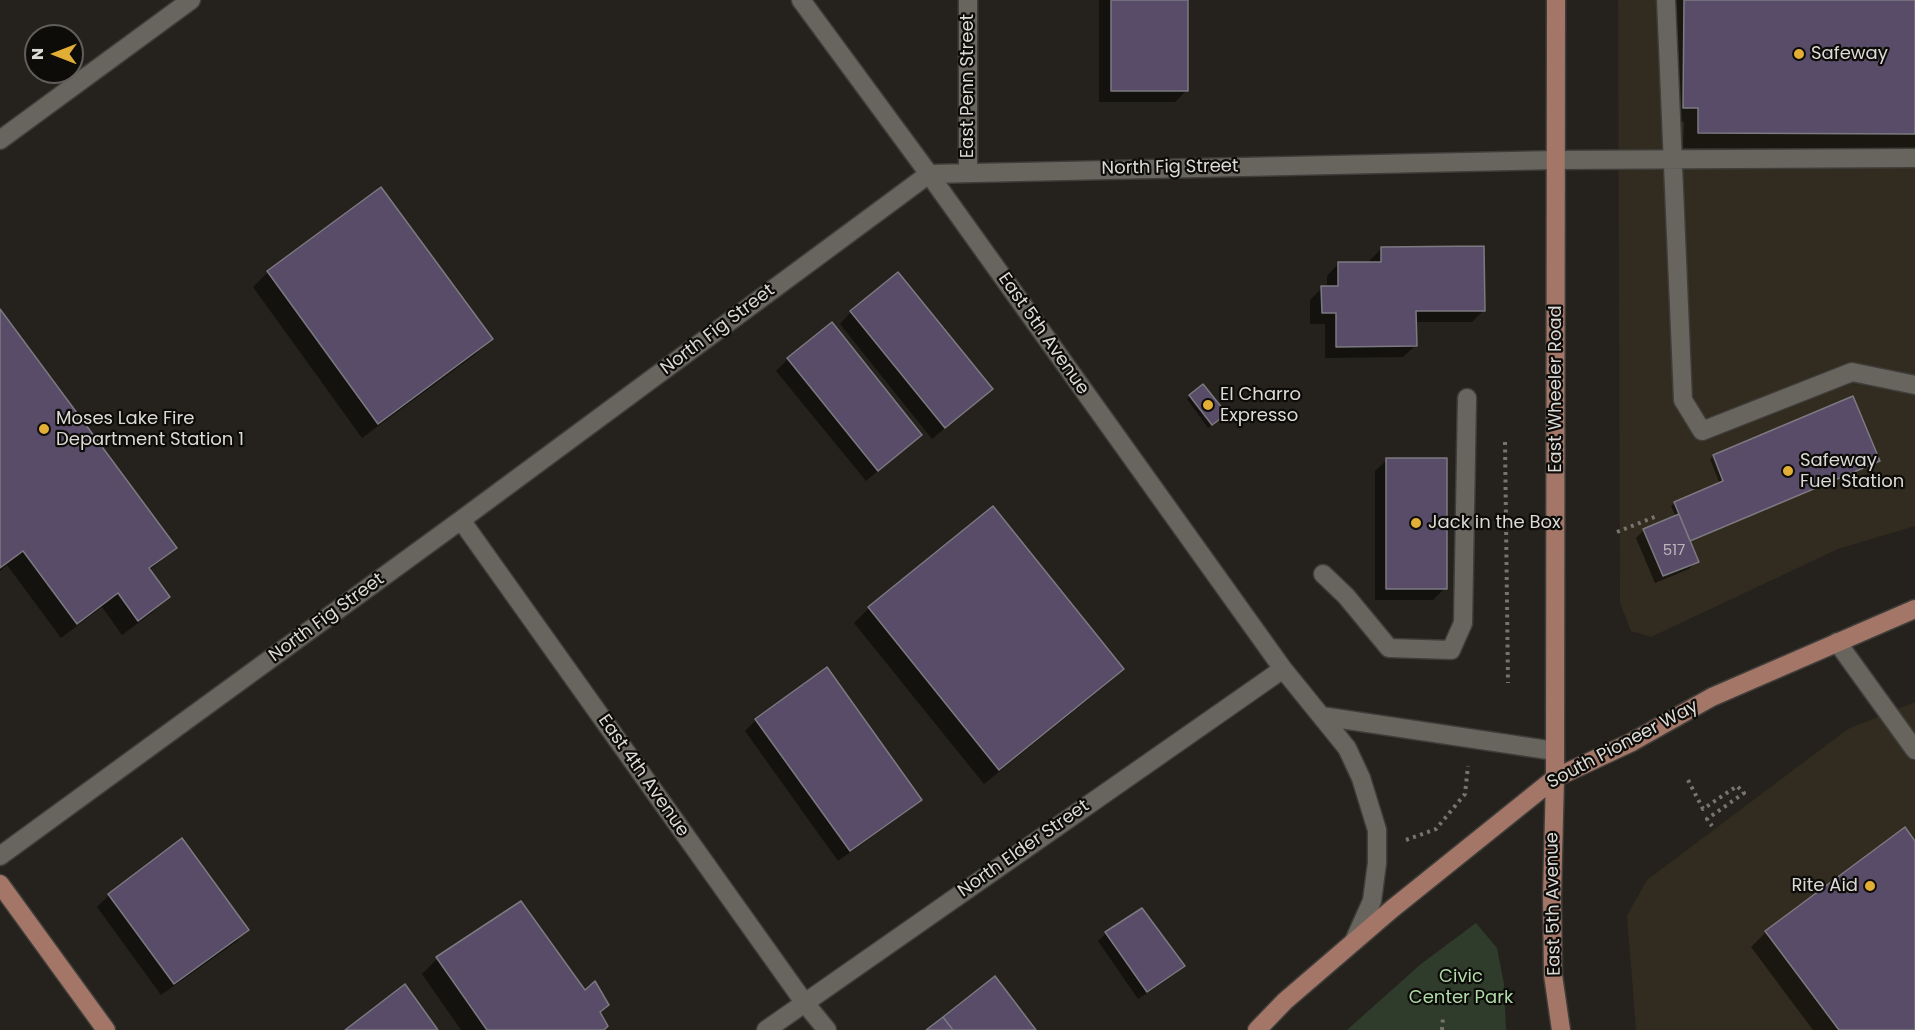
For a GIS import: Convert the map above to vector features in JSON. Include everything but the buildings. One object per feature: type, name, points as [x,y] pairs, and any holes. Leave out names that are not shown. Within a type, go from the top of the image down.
[{"type":"main road","name":"East Wheeler Road","points":[[1555,778],[1556,0]]},
{"type":"main road","name":"South Pioneer Way","points":[[1257,1030],[1285,1001],[1392,909],[1555,778],[1632,742],[1712,697],[1915,609]]},
{"type":"main road","name":"East 5th Avenue","points":[[1555,778],[1552,888],[1553,975],[1561,1030]]},
{"type":"main road","points":[[0,884],[106,1030]]},
{"type":"street","points":[[0,140],[191,0]]},
{"type":"street","name":"East 5th Avenue","points":[[801,0],[929,174],[1283,669],[1347,748],[1361,778],[1377,830],[1377,863],[1372,901],[1353,943]]},
{"type":"street","name":"East Penn Street","points":[[968,0],[968,172]]},
{"type":"street","points":[[1666,0],[1683,400],[1702,432],[1852,372],[1915,385]]},
{"type":"street","name":"North Fig Street","points":[[0,856],[462,520],[929,174],[1556,160],[1915,158]]},
{"type":"street","points":[[1323,574],[1346,596],[1389,648],[1451,650],[1463,623],[1467,398]]},
{"type":"street","name":"East 4th Avenue","points":[[462,520],[804,1002],[827,1030]]},
{"type":"street","points":[[1837,642],[1915,750]]},
{"type":"street","name":"North Elder Street","points":[[766,1030],[1283,669]]},
{"type":"street","points":[[1321,716],[1555,751]]},
{"type":"path","points":[[1505,442],[1508,683]]},
{"type":"path","points":[[1617,532],[1657,516]]},
{"type":"path","points":[[1406,840],[1436,829],[1465,794],[1468,766]]},
{"type":"path","points":[[1688,780],[1703,809],[1737,786],[1744,793],[1707,819],[1712,826]]},
{"type":"path","points":[[1442,1030],[1443,1017]]},
{"type":"shaded area","points":[[1618,0],[1915,0],[1915,526],[1838,549],[1651,637],[1631,631],[1620,603]]},
{"type":"shaded area","points":[[1915,702],[1915,1030],[1636,1030],[1627,915],[1647,880],[1848,729]]},
{"type":"green space","name":"Civic Center Park","points":[[1476,923],[1497,948],[1504,984],[1506,1030],[1347,1030],[1421,964]]},
{"type":"place","name":"Safeway","points":[[1799,54]]},
{"type":"place","name":"El Charro Expresso","points":[[1208,405]]},
{"type":"place","name":"Moses Lake Fire Department Station 1","points":[[44,429]]},
{"type":"place","name":"Safeway Fuel Station","points":[[1788,471]]},
{"type":"place","name":"Jack in the Box","points":[[1416,523]]},
{"type":"place","name":"Rite Aid","points":[[1870,886]]}]
